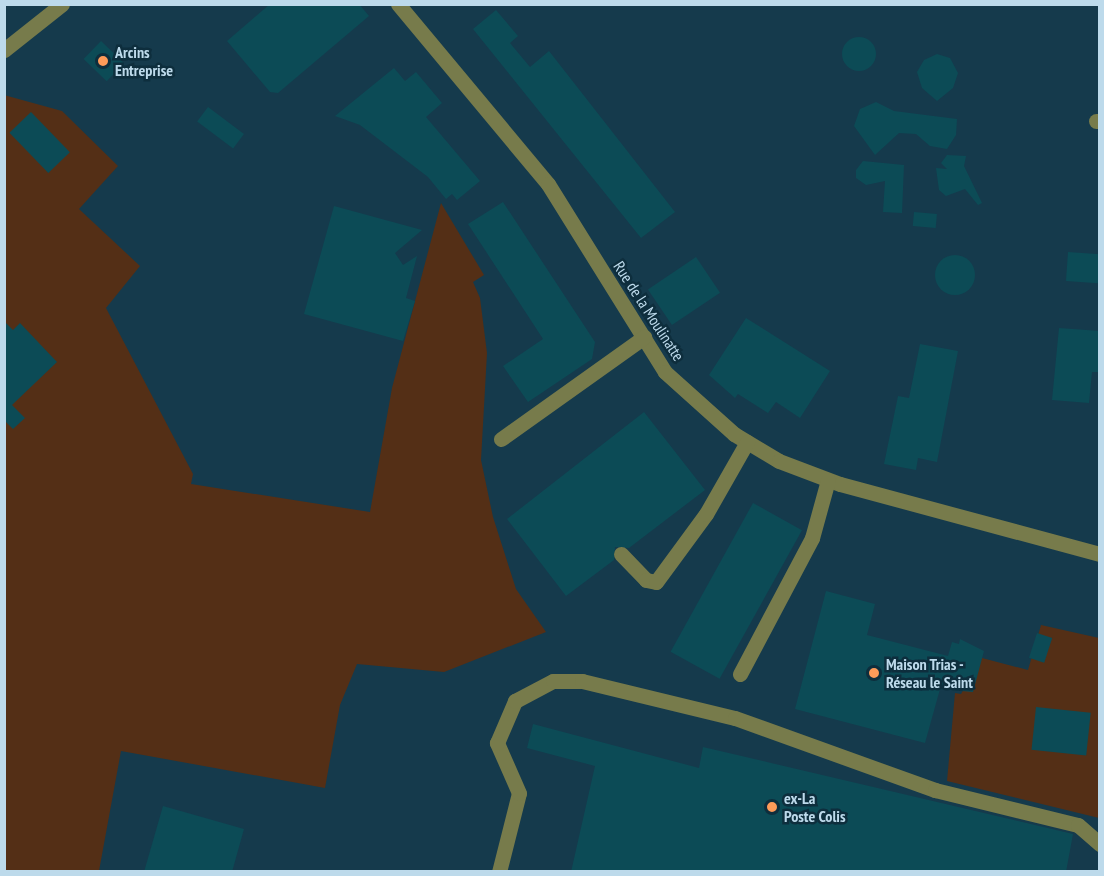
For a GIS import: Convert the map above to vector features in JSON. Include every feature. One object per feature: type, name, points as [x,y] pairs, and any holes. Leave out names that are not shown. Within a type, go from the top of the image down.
[{"type":"street","points":[[4,50],[62,4]]},
{"type":"street","name":"Rue de la Moulinatte","points":[[398,4],[548,184],[665,372],[689,396],[747,442],[779,461],[828,480],[1100,554]]},
{"type":"street","points":[[501,439],[644,337]]},
{"type":"street","points":[[621,554],[646,580],[656,582],[683,549],[747,442]]},
{"type":"street","points":[[740,674],[812,538],[828,480]]},
{"type":"street","points":[[499,872],[519,793],[497,743],[505,715],[515,700],[553,681],[582,681],[735,718],[935,790],[1078,825],[1100,844]]},
{"type":"shaded area","points":[[5,5],[1099,5],[1099,872],[5,872]]},
{"type":"shaded area","points":[[4,95],[62,111],[118,166],[79,209],[140,266],[106,308],[193,474],[191,484],[370,512],[392,388],[441,203],[484,275],[473,282],[480,298],[487,353],[481,460],[493,517],[516,589],[546,632],[444,672],[357,664],[340,705],[325,788],[121,751],[99,871],[5,871]]},
{"type":"shaded area","points":[[1041,625],[1099,638],[1099,818],[947,781],[955,693],[961,694],[982,658],[1028,670]]},
{"type":"building","points":[[270,4],[359,4],[369,16],[278,93],[270,92],[227,41]]},
{"type":"building","points":[[496,10],[518,36],[510,43],[530,67],[549,51],[675,212],[641,238],[473,29]]},
{"type":"building","points":[[859,37],[871,42],[876,54],[871,66],[859,71],[847,66],[842,54],[847,42]]},
{"type":"building","name":"Arcins Entreprise","points":[[101,41],[124,63],[107,81],[84,59]]},
{"type":"building","points":[[937,54],[950,58],[958,73],[953,88],[937,101],[922,88],[917,72],[924,60]]},
{"type":"building","points":[[394,68],[405,81],[416,72],[442,103],[426,117],[480,181],[457,200],[452,194],[446,199],[428,177],[360,125],[335,116]]},
{"type":"building","points":[[876,102],[894,111],[957,119],[956,135],[947,149],[930,146],[916,134],[899,133],[875,155],[854,126],[860,109]]},
{"type":"building","points":[[208,107],[244,134],[233,148],[197,121]]},
{"type":"building","points":[[31,112],[70,152],[48,173],[9,133]]},
{"type":"building","points":[[947,155],[966,156],[964,166],[982,203],[978,205],[965,189],[946,196],[939,190],[936,168],[947,169],[941,163]]},
{"type":"building","points":[[863,161],[904,165],[902,213],[883,212],[885,181],[866,185],[856,178],[856,170]]},
{"type":"building","points":[[503,202],[595,342],[592,359],[528,402],[503,366],[543,339],[468,224]]},
{"type":"building","points":[[334,206],[422,230],[395,253],[403,265],[417,256],[406,298],[415,301],[403,341],[304,314]]},
{"type":"building","points":[[914,212],[937,214],[936,228],[913,226]]},
{"type":"building","points":[[1068,252],[1100,254],[1098,283],[1066,281]]},
{"type":"building","points":[[955,255],[963,256],[969,261],[974,267],[974,283],[969,289],[963,294],[955,295],[947,294],[941,289],[936,283],[935,275],[936,267],[941,261],[947,256]]},
{"type":"building","points":[[696,257],[720,293],[672,325],[648,289]]},
{"type":"building","points":[[746,318],[830,371],[800,418],[776,402],[768,413],[738,394],[735,398],[709,375]]},
{"type":"building","points":[[4,321],[13,330],[20,323],[57,362],[12,405],[25,418],[13,429],[4,420]]},
{"type":"building","points":[[1059,328],[1100,331],[1100,372],[1092,372],[1089,403],[1052,400]]},
{"type":"building","points":[[920,344],[958,351],[937,462],[918,458],[916,470],[884,464],[898,396],[909,398]]},
{"type":"building","points":[[644,412],[705,490],[629,548],[615,547],[614,560],[566,596],[507,519]]},
{"type":"building","points":[[753,503],[802,530],[720,679],[671,652]]},
{"type":"building","points":[[826,591],[875,604],[867,635],[948,656],[952,642],[959,644],[960,639],[984,651],[973,692],[940,689],[925,743],[795,709]]},
{"type":"building","points":[[1037,633],[1052,638],[1044,663],[1029,658]]},
{"type":"building","points":[[1036,707],[1091,713],[1086,756],[1032,750]]},
{"type":"building","name":"ex-La Poste Colis","points":[[533,724],[699,768],[703,747],[1073,834],[1066,872],[571,872],[595,766],[527,748]]},
{"type":"building","points":[[163,806],[244,829],[232,872],[144,872]]},
{"type":"place","name":"Arcins Entreprise","points":[[103,61]]},
{"type":"place","name":"Maison Trias - Réseau le Saint","points":[[874,673]]},
{"type":"place","name":"ex-La Poste Colis","points":[[772,807]]}]
